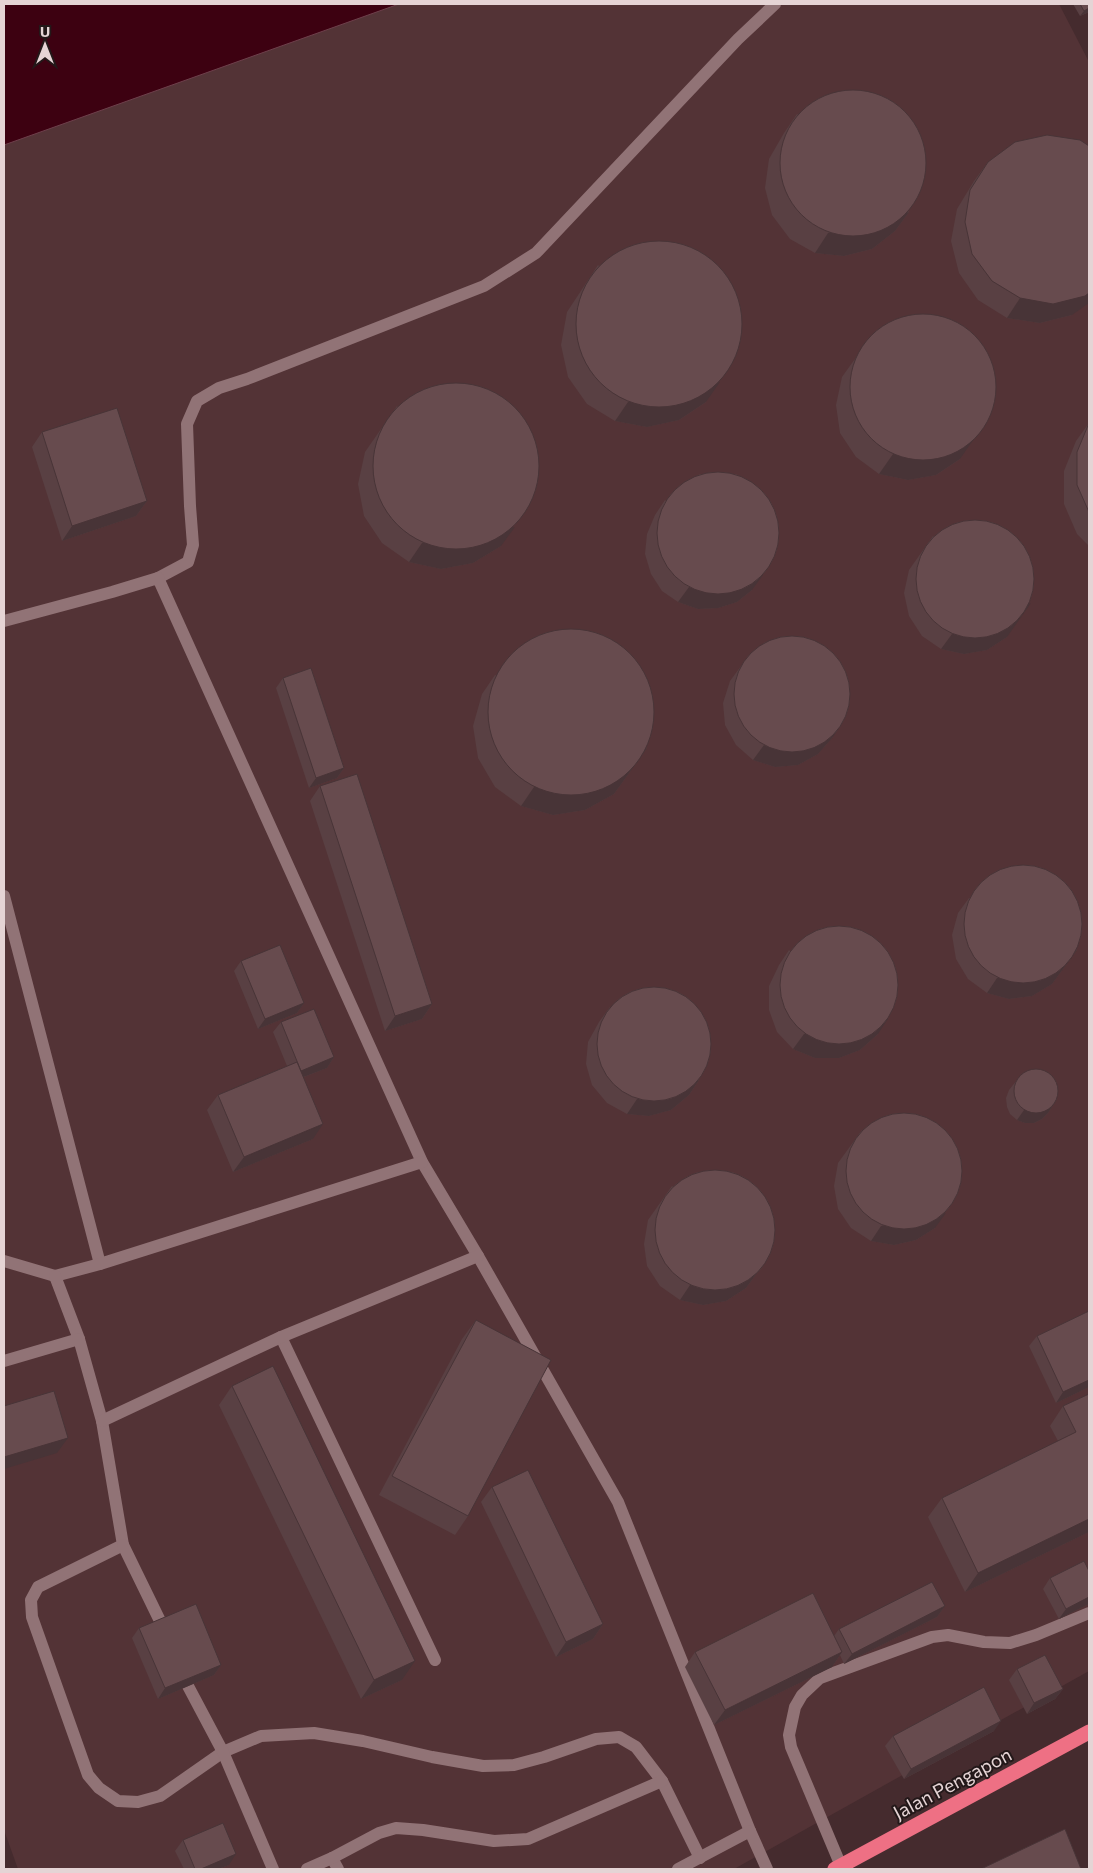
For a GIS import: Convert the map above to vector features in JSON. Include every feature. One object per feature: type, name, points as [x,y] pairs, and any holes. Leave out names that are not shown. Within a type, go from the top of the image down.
[{"type":"highway","name":"Jalan Pengapon","points":[[838,1868],[1089,1732]]},
{"type":"lane","points":[[4,621],[158,578],[188,562],[193,545],[187,424],[197,401],[219,388],[247,379],[484,286],[536,253],[738,39],[775,4]]},
{"type":"lane","points":[[158,578],[422,1162],[478,1256],[618,1502],[767,1869]]},
{"type":"lane","points":[[4,896],[100,1264]]},
{"type":"lane","points":[[4,1261],[55,1276],[100,1264],[422,1162]]},
{"type":"lane","points":[[102,1421],[281,1337],[478,1256]]},
{"type":"lane","points":[[55,1276],[79,1340],[102,1421],[123,1545],[162,1625]]},
{"type":"lane","points":[[281,1337],[435,1660]]},
{"type":"lane","points":[[4,1361],[79,1340]]},
{"type":"lane","points":[[123,1545],[38,1588],[31,1600],[32,1617],[88,1775],[99,1788],[118,1801],[138,1802],[160,1796],[222,1752],[261,1736],[314,1733],[363,1741],[432,1757],[483,1766],[514,1765],[596,1739],[619,1737],[636,1747],[662,1781],[700,1858]]},
{"type":"lane","points":[[838,1868],[791,1747],[789,1735],[792,1718],[795,1707],[802,1695],[820,1678],[932,1637],[948,1635],[984,1642],[1010,1643],[1036,1635],[1089,1612]]},
{"type":"lane","points":[[188,1686],[222,1752],[274,1869]]},
{"type":"lane","points":[[307,1869],[335,1864],[379,1833],[396,1828],[494,1841],[528,1839],[662,1781]]},
{"type":"lane","points":[[678,1869],[750,1831]]},
{"type":"shaded area","points":[[4,4],[399,4],[4,145]]},
{"type":"shaded area","points":[[399,4],[1059,4],[1089,62],[1089,1671],[734,1869],[18,1869],[4,1830],[4,145]]},
{"type":"building","points":[[1080,4],[1089,4],[1089,8],[1084,11]]},
{"type":"building","points":[[853,90],[881,95],[905,111],[921,135],[926,163],[921,191],[905,215],[881,231],[853,236],[825,231],[801,215],[785,191],[780,163],[785,135],[801,111],[825,95]]},
{"type":"building","points":[[1047,135],[1080,140],[1089,146],[1089,293],[1085,296],[1053,304],[1020,298],[992,281],[972,254],[965,222],[970,190],[988,162],[1015,142]]},
{"type":"building","points":[[667,241],[691,247],[718,265],[736,292],[741,308],[741,340],[736,356],[718,383],[705,393],[683,404],[651,407],[627,401],[606,388],[595,377],[579,348],[576,316],[582,292],[595,271],[606,260],[635,244]]},
{"type":"building","points":[[923,314],[951,320],[974,336],[990,359],[996,387],[990,415],[974,438],[951,454],[923,460],[895,454],[872,438],[856,415],[850,387],[856,359],[872,336],[895,320]]},
{"type":"building","points":[[464,383],[488,389],[515,407],[533,434],[538,450],[538,482],[533,498],[515,525],[502,535],[480,546],[448,549],[424,543],[403,530],[392,519],[376,490],[373,458],[379,434],[392,413],[403,402],[432,386]]},
{"type":"building","points":[[117,408],[147,501],[72,526],[42,432]]},
{"type":"building","points":[[1089,423],[1089,512],[1077,485],[1077,452]]},
{"type":"building","points":[[718,472],[741,476],[761,490],[775,510],[779,533],[775,556],[761,576],[741,590],[718,594],[695,590],[675,576],[661,556],[657,533],[661,510],[675,490],[695,476]]},
{"type":"building","points":[[975,520],[998,524],[1017,537],[1030,556],[1034,579],[1030,602],[1017,621],[998,634],[975,638],[952,634],[933,621],[920,602],[916,579],[920,556],[933,537],[952,524]]},
{"type":"building","points":[[563,629],[579,629],[603,635],[630,653],[648,680],[654,712],[648,744],[630,771],[603,789],[579,795],[563,795],[539,789],[518,776],[507,765],[494,744],[488,720],[488,704],[494,680],[507,659],[518,648],[539,635]]},
{"type":"building","points":[[792,636],[814,641],[833,653],[845,672],[850,694],[845,716],[833,735],[814,747],[792,752],[770,747],[751,735],[739,716],[734,694],[739,672],[751,653],[770,641]]},
{"type":"building","points":[[311,668],[344,768],[316,778],[283,678]]},
{"type":"building","points":[[357,774],[432,1004],[395,1016],[320,786]]},
{"type":"building","points":[[1023,865],[1046,869],[1065,882],[1078,901],[1082,924],[1078,947],[1065,966],[1046,979],[1023,983],[1000,979],[981,966],[968,947],[964,924],[968,901],[981,882],[1000,869]]},
{"type":"building","points":[[839,926],[862,930],[881,943],[894,962],[898,985],[894,1008],[881,1027],[862,1040],[839,1044],[816,1040],[797,1027],[784,1008],[780,985],[784,962],[797,943],[816,930]]},
{"type":"building","points":[[280,945],[304,1003],[265,1019],[241,961]]},
{"type":"building","points":[[654,987],[676,991],[695,1003],[707,1022],[711,1044],[707,1066],[695,1085],[676,1097],[654,1101],[632,1097],[613,1085],[601,1066],[597,1044],[601,1022],[613,1003],[632,991]]},
{"type":"building","points":[[314,1009],[334,1057],[301,1071],[281,1022]]},
{"type":"building","points":[[297,1062],[323,1124],[244,1157],[218,1095]]},
{"type":"building","points":[[1032,1069],[1040,1069],[1052,1075],[1058,1091],[1052,1107],[1040,1113],[1032,1113],[1020,1107],[1014,1095],[1014,1087],[1020,1075]]},
{"type":"building","points":[[904,1113],[926,1117],[936,1122],[945,1130],[953,1139],[958,1149],[962,1171],[958,1193],[953,1203],[945,1212],[936,1220],[926,1225],[904,1229],[882,1225],[872,1220],[863,1212],[855,1203],[850,1193],[846,1171],[850,1149],[855,1139],[863,1130],[872,1122],[882,1117]]},
{"type":"building","points":[[715,1170],[727,1171],[738,1175],[748,1180],[757,1188],[765,1197],[770,1207],[774,1218],[774,1242],[770,1253],[765,1263],[757,1272],[748,1280],[738,1285],[727,1289],[715,1290],[703,1289],[692,1285],[682,1280],[673,1272],[665,1263],[660,1253],[656,1242],[655,1230],[656,1218],[660,1207],[665,1197],[673,1188],[682,1180],[692,1175],[703,1171]]},
{"type":"building","points":[[1089,1311],[1089,1380],[1063,1392],[1037,1336]]},
{"type":"building","points":[[476,1320],[551,1360],[468,1516],[392,1476]]},
{"type":"building","points":[[273,1366],[415,1661],[374,1680],[232,1386]]},
{"type":"building","points":[[54,1391],[68,1438],[4,1457],[4,1406]]},
{"type":"building","points":[[1089,1394],[1089,1519],[978,1573],[942,1498],[1076,1432],[1063,1406]]},
{"type":"building","points":[[528,1470],[603,1624],[566,1642],[492,1487]]},
{"type":"building","points":[[1084,1561],[1089,1571],[1089,1597],[1066,1609],[1050,1578]]},
{"type":"building","points":[[932,1582],[945,1606],[852,1654],[839,1629]]},
{"type":"building","points":[[813,1593],[842,1652],[725,1710],[695,1652]]},
{"type":"building","points":[[196,1604],[221,1665],[165,1688],[139,1628]]},
{"type":"building","points":[[1045,1655],[1063,1689],[1034,1703],[1017,1669]]},
{"type":"building","points":[[984,1687],[1001,1721],[911,1769],[893,1736]]},
{"type":"building","points":[[223,1823],[236,1854],[201,1869],[195,1869],[183,1840]]},
{"type":"building","points":[[1065,1829],[1081,1869],[981,1869]]}]
